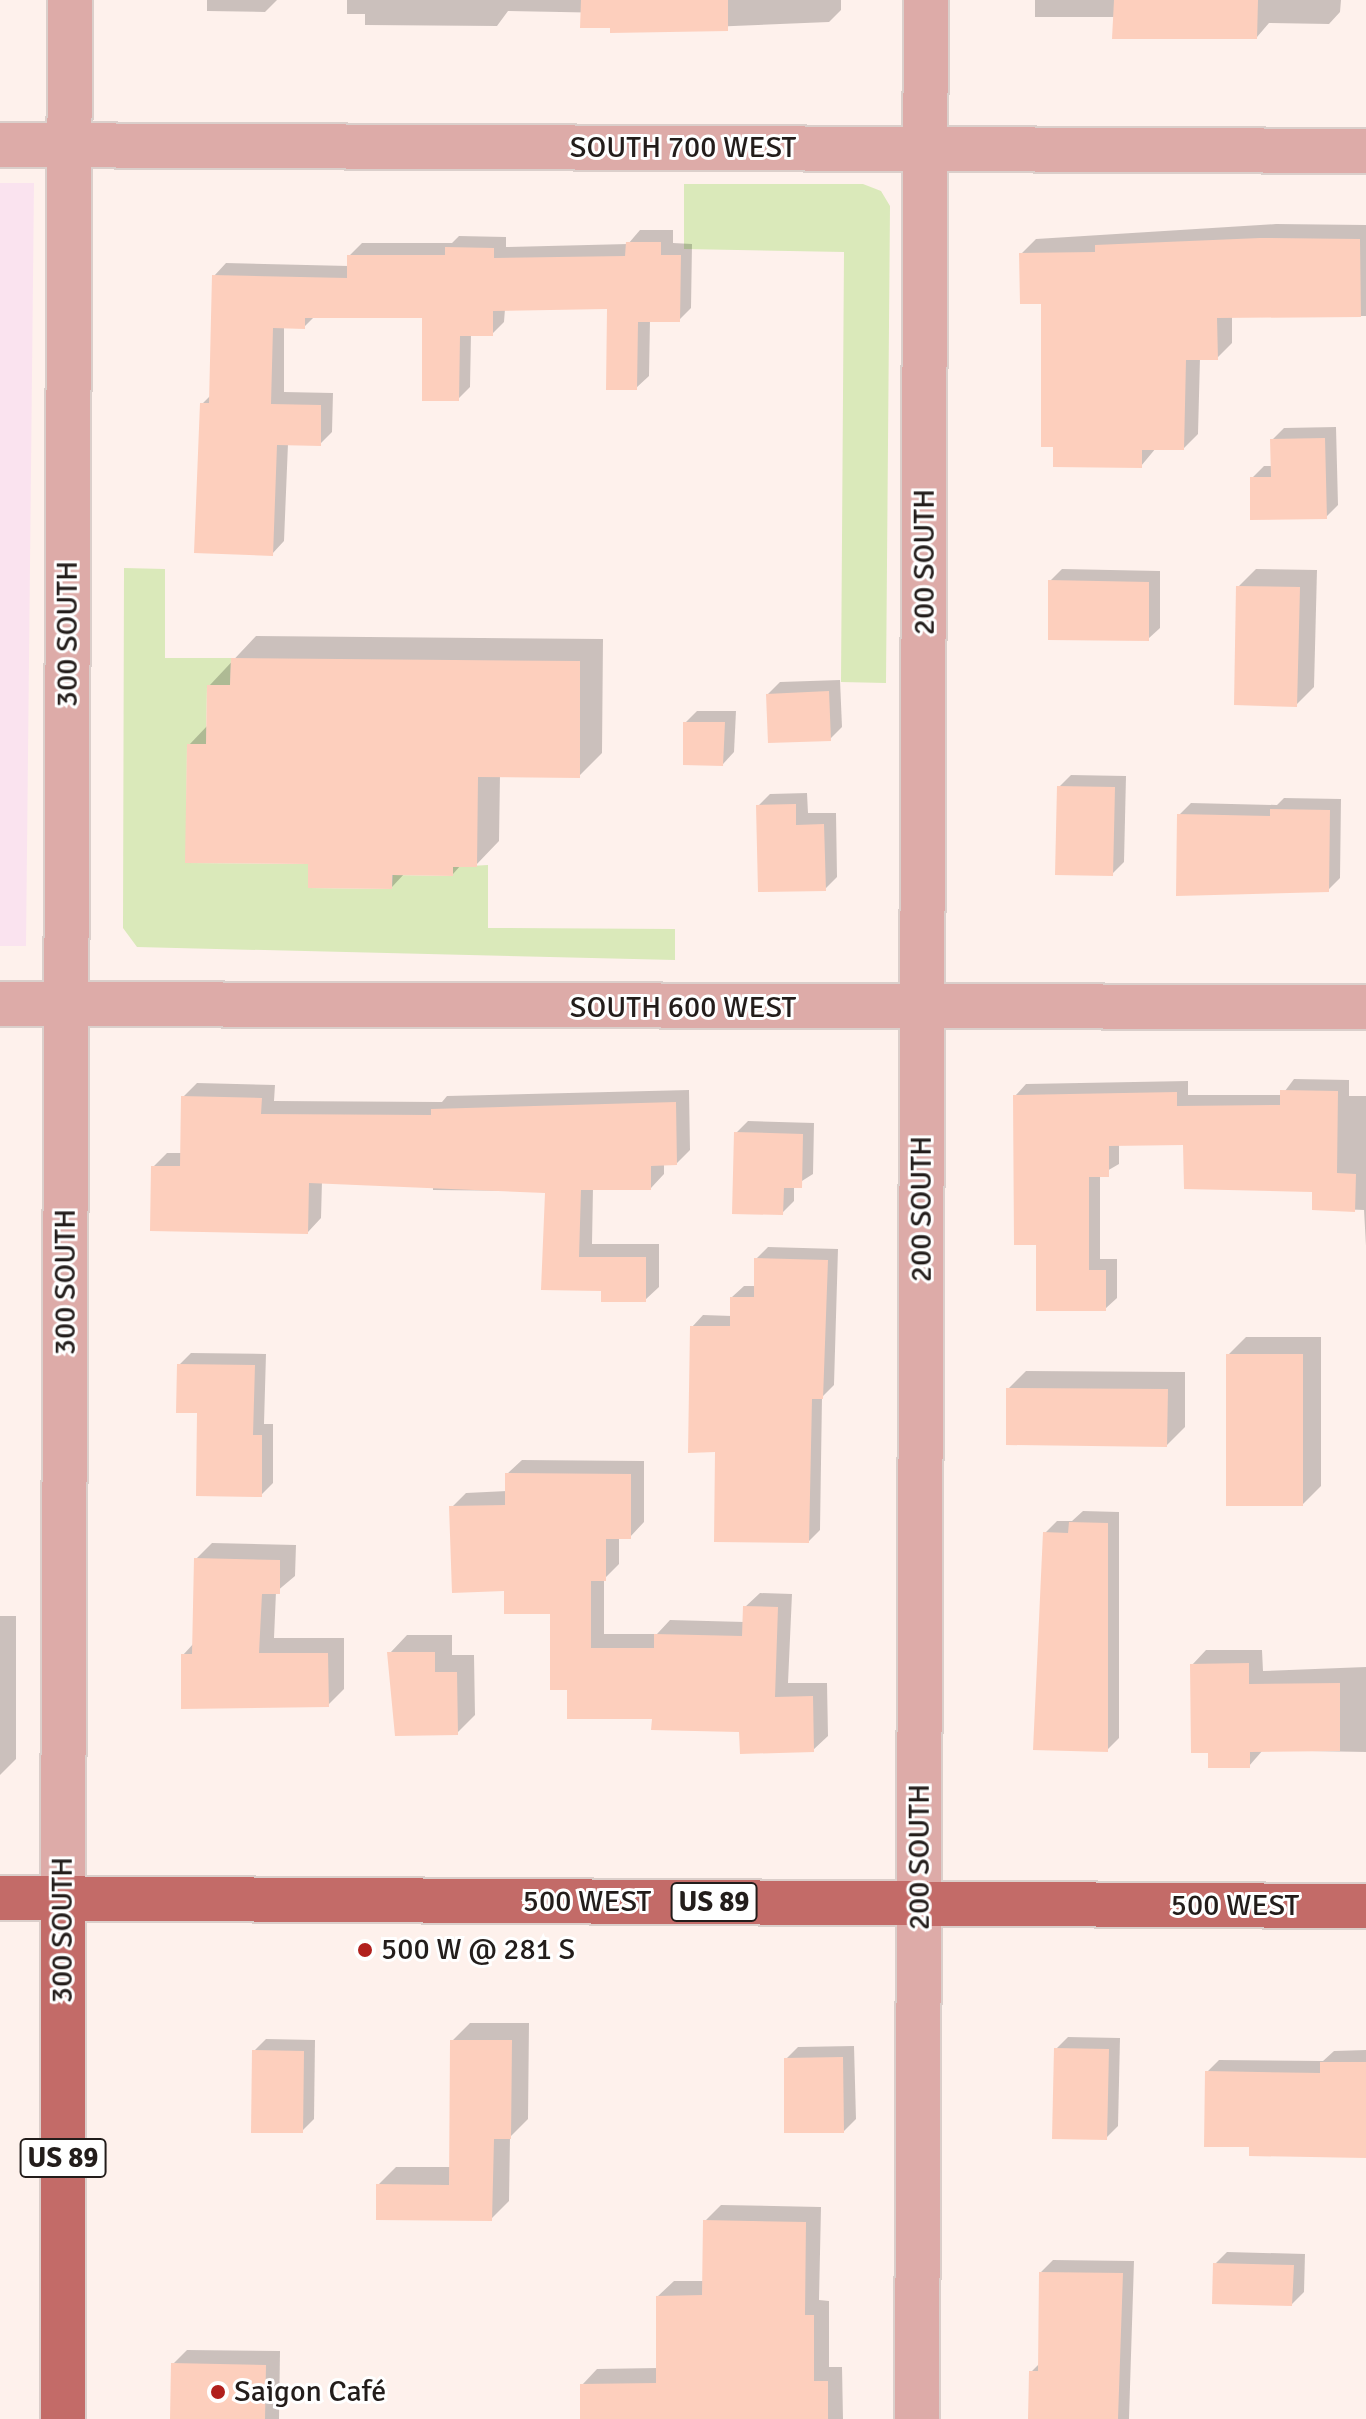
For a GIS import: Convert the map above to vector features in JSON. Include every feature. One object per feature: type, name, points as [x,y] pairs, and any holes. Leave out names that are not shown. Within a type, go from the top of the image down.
[{"type":"main road","name":"500 WEST","points":[[0,1898],[1366,1906]]},
{"type":"main road","name":"300 SOUTH","points":[[63,1898],[63,2419]]},
{"type":"street","name":"300 SOUTH","points":[[63,1898],[70,0]]},
{"type":"street","name":"200 SOUTH","points":[[917,2419],[926,0]]},
{"type":"street","name":"SOUTH 700 WEST","points":[[0,145],[1366,151]]},
{"type":"street","name":"SOUTH 600 WEST","points":[[0,1004],[923,1009],[1366,1007]]},
{"type":"shaded area","points":[[0,183],[34,183],[26,946],[0,946]]},
{"type":"green space","points":[[684,184],[863,184],[881,191],[890,206],[886,683],[841,682],[844,252],[684,249]]},
{"type":"green space","points":[[124,568],[165,569],[165,658],[231,658],[230,685],[207,686],[206,744],[187,744],[186,863],[308,864],[309,888],[392,889],[393,875],[453,876],[453,867],[488,865],[488,928],[675,929],[675,960],[137,947],[123,928]]},
{"type":"building","points":[[581,0],[728,0],[728,31],[610,33],[610,28],[580,28]]},
{"type":"building","points":[[1114,0],[1258,0],[1257,39],[1112,39]]},
{"type":"building","points":[[1260,238],[1360,239],[1361,317],[1217,318],[1218,360],[1186,360],[1184,450],[1142,450],[1142,468],[1053,467],[1053,447],[1041,447],[1041,304],[1020,304],[1019,253],[1095,252],[1095,245]]},
{"type":"building","points":[[626,242],[661,242],[661,255],[681,255],[680,322],[638,322],[637,390],[606,390],[607,309],[493,311],[493,336],[460,336],[459,401],[422,401],[422,318],[305,318],[305,329],[273,328],[271,404],[321,405],[321,446],[277,445],[273,556],[194,553],[200,403],[209,403],[212,275],[347,278],[347,255],[445,255],[445,247],[494,248],[494,258],[625,256]]},
{"type":"building","points":[[1325,438],[1327,519],[1250,520],[1250,477],[1271,477],[1270,439]]},
{"type":"building","points":[[1048,580],[1149,582],[1149,641],[1048,640]]},
{"type":"building","points":[[1236,586],[1300,587],[1297,707],[1234,705]]},
{"type":"building","points":[[231,658],[580,661],[580,778],[478,777],[477,867],[453,867],[453,876],[392,875],[392,889],[308,888],[308,864],[185,863],[187,744],[206,744],[207,685],[230,685]]},
{"type":"building","points":[[829,691],[831,741],[768,743],[766,694]]},
{"type":"building","points":[[683,722],[725,722],[723,766],[683,765]]},
{"type":"building","points":[[1057,786],[1115,787],[1113,876],[1055,875]]},
{"type":"building","points":[[796,804],[796,825],[824,824],[826,891],[758,892],[756,805]]},
{"type":"building","points":[[1270,809],[1330,810],[1329,892],[1176,896],[1177,814],[1270,816]]},
{"type":"building","points":[[1280,1090],[1338,1091],[1337,1173],[1356,1174],[1355,1212],[1312,1210],[1312,1192],[1184,1189],[1183,1145],[1109,1146],[1109,1177],[1089,1177],[1089,1270],[1106,1270],[1106,1311],[1036,1311],[1036,1245],[1014,1245],[1013,1095],[1177,1092],[1177,1106],[1280,1105]]},
{"type":"building","points":[[181,1096],[262,1098],[261,1114],[431,1115],[431,1109],[676,1102],[677,1165],[651,1166],[651,1190],[581,1190],[579,1257],[646,1257],[646,1302],[601,1302],[601,1291],[541,1290],[545,1193],[309,1183],[308,1234],[150,1231],[151,1166],[180,1166]]},
{"type":"building","points":[[734,1132],[803,1134],[802,1188],[784,1188],[783,1215],[732,1214]]},
{"type":"building","points":[[754,1258],[828,1260],[823,1399],[812,1399],[809,1543],[714,1542],[715,1452],[688,1453],[690,1326],[730,1326],[730,1297],[754,1297]]},
{"type":"building","points":[[1226,1354],[1303,1354],[1303,1506],[1226,1506]]},
{"type":"building","points":[[177,1364],[255,1365],[253,1435],[262,1435],[262,1497],[196,1496],[197,1413],[176,1413]]},
{"type":"building","points":[[1006,1388],[1168,1389],[1167,1447],[1006,1445]]},
{"type":"building","points":[[505,1473],[631,1474],[631,1539],[606,1539],[606,1581],[591,1581],[591,1648],[654,1648],[654,1634],[742,1636],[743,1606],[778,1607],[775,1697],[813,1696],[814,1752],[740,1754],[739,1732],[651,1730],[652,1719],[567,1719],[567,1690],[550,1690],[550,1614],[504,1614],[504,1591],[452,1593],[449,1506],[505,1505]]},
{"type":"building","points":[[1069,1522],[1108,1523],[1108,1752],[1033,1750],[1043,1532],[1068,1533]]},
{"type":"building","points":[[194,1558],[280,1560],[280,1594],[262,1594],[259,1653],[328,1653],[329,1707],[181,1709],[181,1654],[192,1654]]},
{"type":"building","points":[[387,1652],[435,1652],[435,1672],[457,1672],[458,1735],[395,1736]]},
{"type":"building","points":[[1249,1663],[1249,1684],[1340,1683],[1340,1751],[1250,1752],[1250,1768],[1208,1768],[1208,1753],[1191,1753],[1190,1664]]},
{"type":"building","points":[[450,2040],[512,2040],[511,2139],[494,2139],[492,2221],[376,2220],[376,2184],[449,2185]]},
{"type":"building","points":[[1054,2048],[1109,2049],[1107,2140],[1052,2139]]},
{"type":"building","points":[[252,2050],[304,2051],[303,2133],[251,2133]]},
{"type":"building","points":[[843,2057],[844,2133],[784,2133],[784,2058]]},
{"type":"building","points":[[1320,2062],[1366,2062],[1366,2158],[1249,2156],[1249,2147],[1204,2147],[1205,2071],[1320,2073]]},
{"type":"building","points":[[703,2220],[806,2222],[805,2315],[814,2315],[814,2381],[828,2381],[828,2419],[580,2419],[580,2384],[656,2383],[656,2296],[702,2295]]},
{"type":"building","points":[[1213,2263],[1294,2265],[1292,2306],[1212,2304]]},
{"type":"building","points":[[1039,2272],[1123,2273],[1118,2419],[1028,2419],[1029,2371],[1038,2371]]},
{"type":"building","name":"Saigon Café","points":[[171,2363],[266,2365],[265,2419],[170,2419]]},
{"type":"place","name":"500 W @ 281 S","points":[[365,1950]]},
{"type":"place","name":"Saigon Café","points":[[218,2392]]}]
